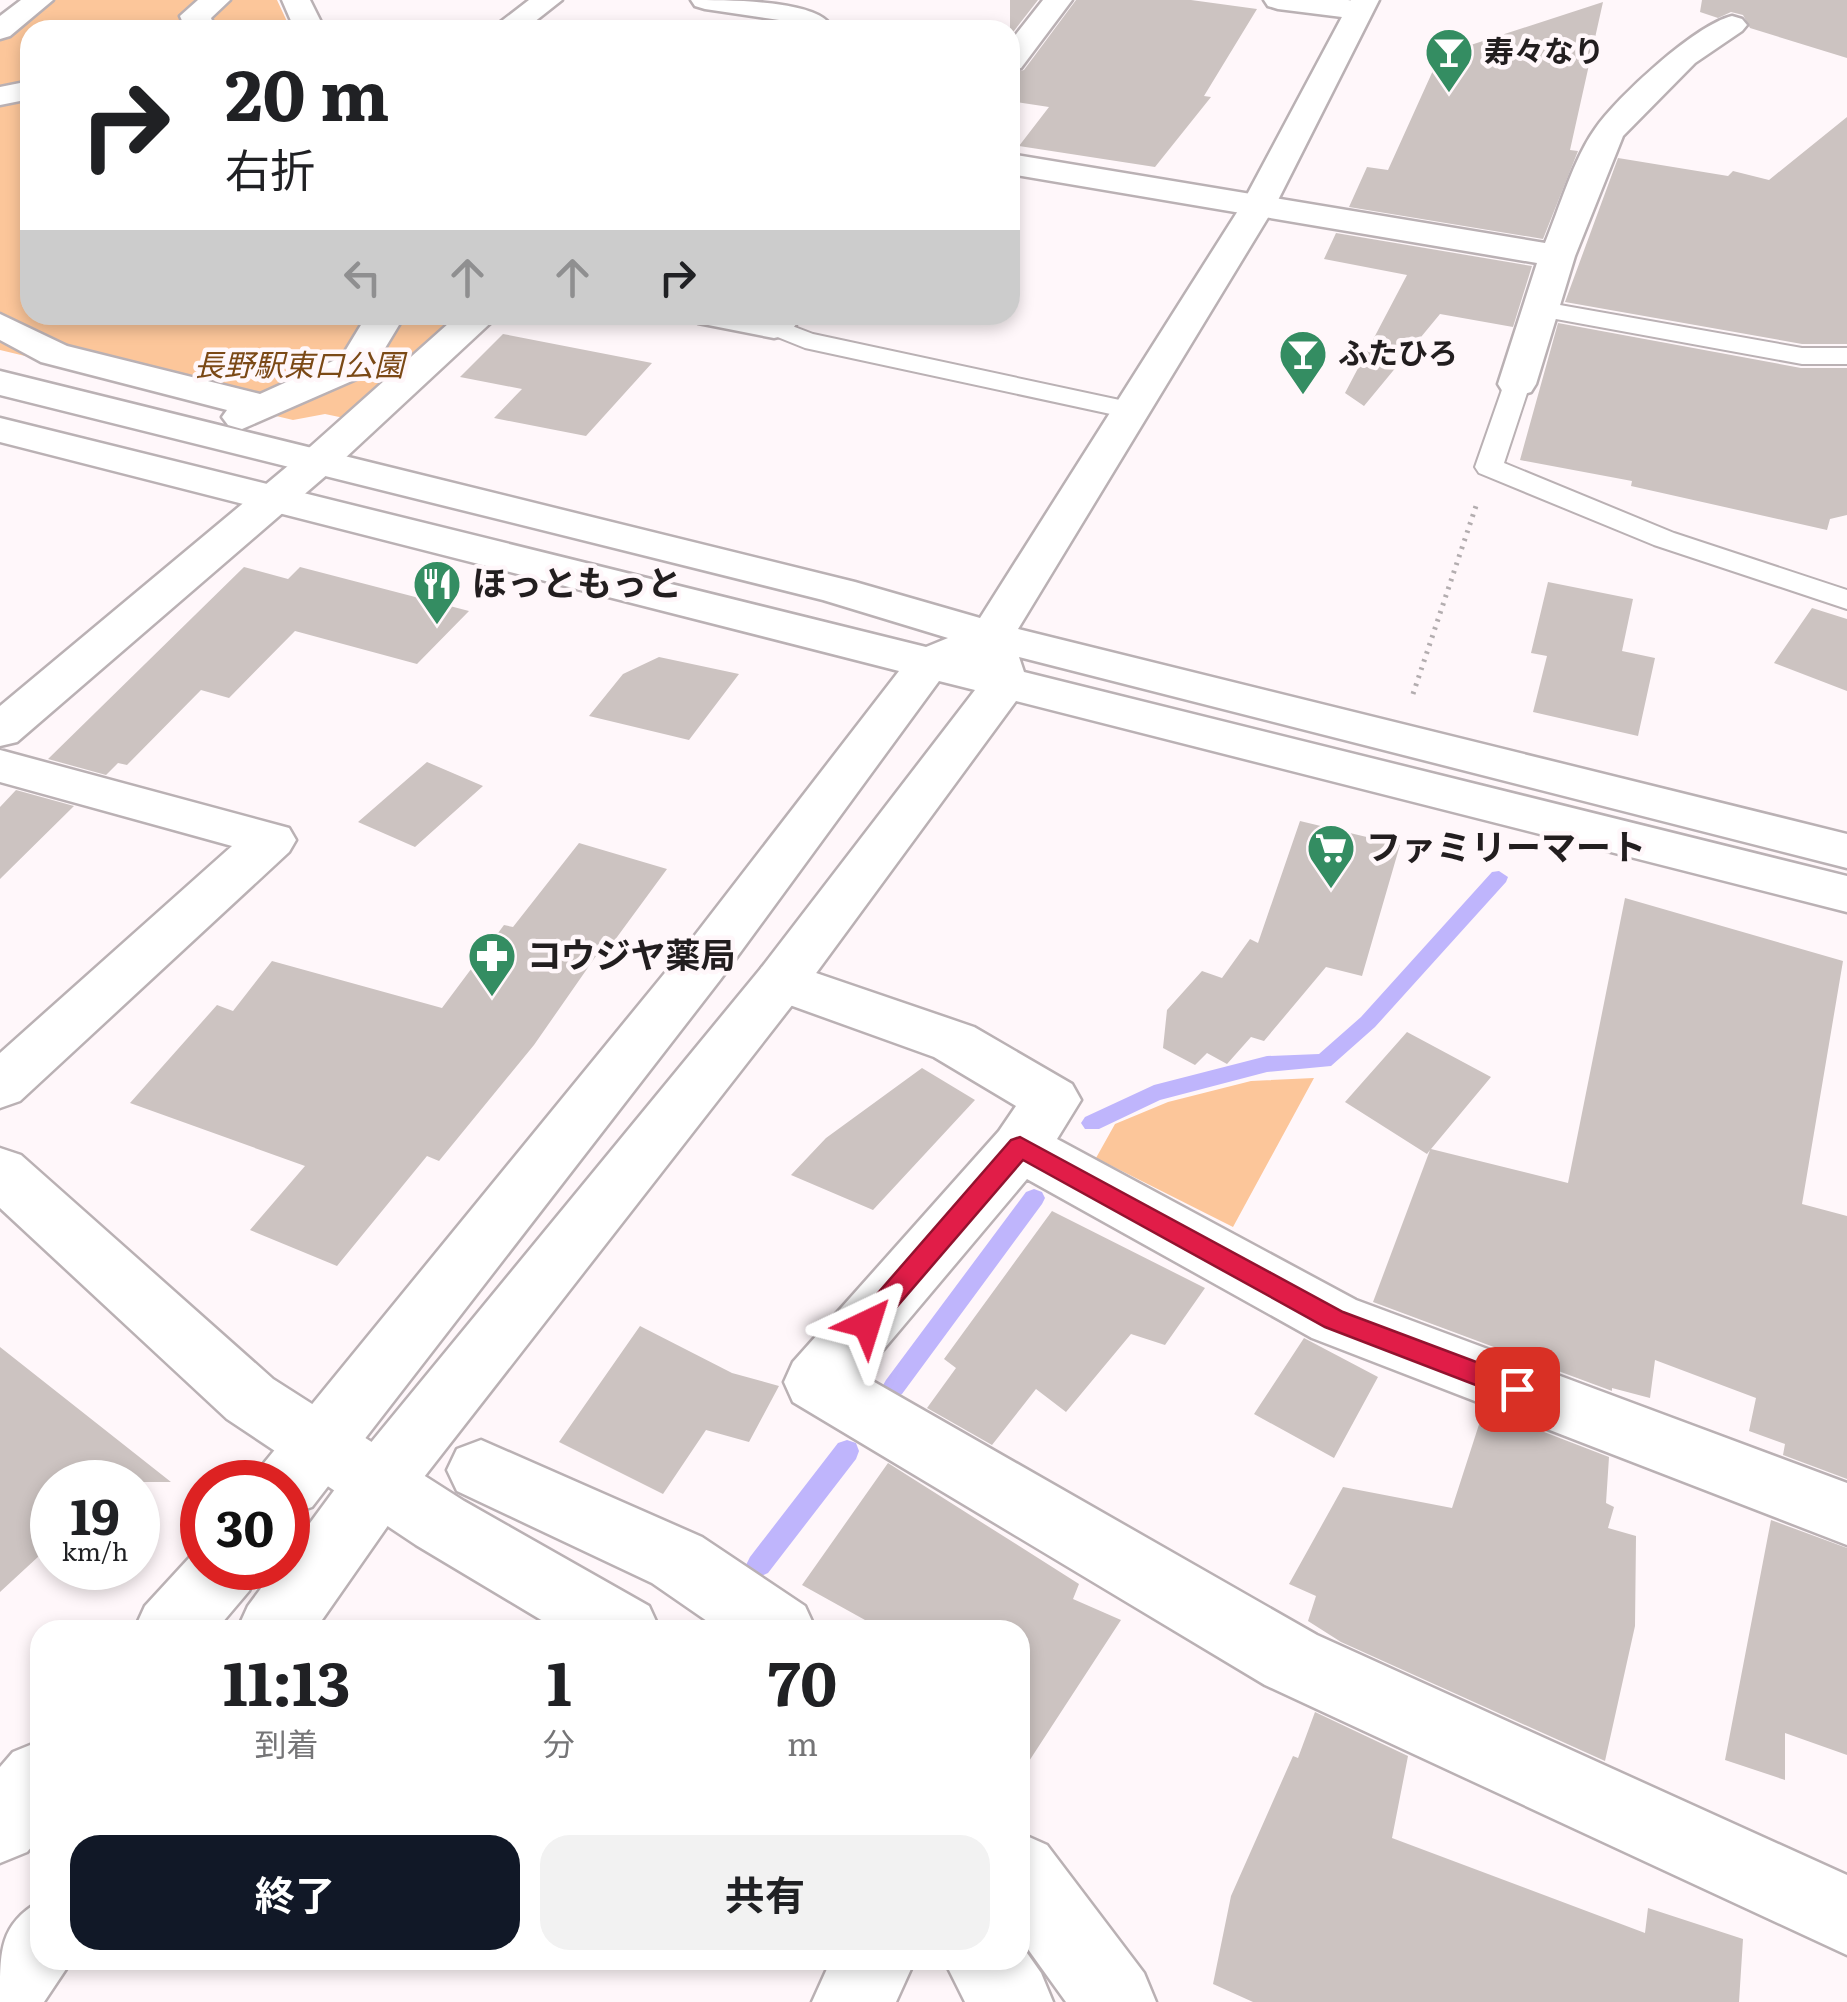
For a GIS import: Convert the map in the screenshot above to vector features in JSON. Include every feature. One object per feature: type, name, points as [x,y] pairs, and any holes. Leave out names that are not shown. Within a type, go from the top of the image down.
[{"type":"street","points":[[0,32],[38,0]]},
{"type":"street","points":[[197,20],[195,16],[216,0]]},
{"type":"street","points":[[519,20],[548,0]]},
{"type":"street","points":[[1020,49],[1058,0]]},
{"type":"street","points":[[281,1620],[379,1482],[781,981],[997,660],[1128,410],[1258,206],[1361,5],[1278,0]]},
{"type":"street","points":[[714,1],[806,14],[811,20]]},
{"type":"street","points":[[1518,384],[1556,256],[1608,132],[1684,57],[1732,25]]},
{"type":"street","points":[[1020,166],[1556,256]]},
{"type":"street","points":[[0,325],[54,354],[253,412],[347,369],[358,360],[380,325]]},
{"type":"street","points":[[0,732],[315,464],[469,325]]},
{"type":"street","points":[[0,383],[838,592],[997,660],[1847,894]]},
{"type":"street","points":[[0,430],[929,662],[997,660],[1847,851]]},
{"type":"street","points":[[307,1460],[701,966],[929,662]]},
{"type":"street","points":[[0,766],[271,840],[0,1086]]},
{"type":"street","points":[[781,981],[954,1042],[1052,1100],[1020,1147],[816,1382],[1291,1660],[1847,1916]]},
{"type":"street","points":[[1020,1147],[1334,1320],[1847,1514]]},
{"type":"street","points":[[0,1172],[250,1399],[299,1460]]},
{"type":"street","points":[[310,1467],[379,1482],[440,1523],[607,1620]]},
{"type":"street","points":[[481,1470],[677,1560],[765,1620]]},
{"type":"street","points":[[179,1620],[205,1590]]},
{"type":"street","points":[[0,1825],[30,1791]]},
{"type":"street","points":[[1030,1886],[1115,2002]]},
{"type":"street","points":[[0,1994],[30,1954]]},
{"type":"street","points":[[854,2002],[870,1970]]},
{"type":"street","points":[[991,1970],[1012,2002]]},
{"type":"lane","points":[[1543,310],[1802,356],[1847,356]]},
{"type":"lane","points":[[785,325],[805,340],[1128,410]]},
{"type":"lane","points":[[1518,384],[1489,467],[1664,539],[1847,600]]},
{"type":"path","points":[[1411,700],[1489,467]]},
{"type":"green space","name":"長野駅東口公園","points":[[29,0],[277,0],[286,20],[20,20],[20,325],[444,325],[344,418],[325,414],[293,420],[0,350],[0,18]]},
{"type":"green space","points":[[1314,1078],[1233,1227],[1096,1158],[1115,1124],[1168,1102],[1251,1081]]},
{"type":"building","points":[[1010,0],[1038,0],[1020,23],[1010,20]]},
{"type":"building","points":[[1076,0],[1191,0],[1257,9],[1204,96],[1211,97],[1155,167],[1020,146],[1049,107],[1020,103],[1020,71]]},
{"type":"building","points":[[1702,0],[1847,0],[1847,58],[1750,28],[1743,15],[1731,12],[1718,18],[1700,12]]},
{"type":"building","points":[[1603,2],[1570,150],[1578,151],[1543,239],[1349,207],[1367,167],[1388,170],[1440,55]]},
{"type":"building","points":[[1847,117],[1847,344],[1802,344],[1565,302],[1618,158],[1728,176],[1733,171],[1769,180]]},
{"type":"building","points":[[1336,233],[1532,266],[1513,327],[1440,314],[1364,406],[1345,393],[1407,275],[1324,259]]},
{"type":"building","points":[[1558,323],[1801,368],[1847,368],[1847,515],[1830,519],[1827,530],[1631,486],[1632,481],[1520,460]]},
{"type":"building","points":[[503,334],[652,363],[586,436],[494,418],[522,389],[460,377]]},
{"type":"building","points":[[244,567],[288,579],[300,567],[469,611],[417,664],[295,631],[229,698],[201,690],[127,765],[118,763],[106,775],[48,759]]},
{"type":"building","points":[[1548,582],[1633,599],[1622,651],[1655,658],[1638,736],[1533,712],[1547,656],[1531,653]]},
{"type":"building","points":[[1812,608],[1847,619],[1847,691],[1774,663]]},
{"type":"building","points":[[659,657],[739,674],[689,740],[589,716],[623,674]]},
{"type":"building","points":[[427,762],[483,786],[415,847],[358,822]]},
{"type":"building","points":[[16,790],[74,806],[0,879],[0,807]]},
{"type":"building","points":[[1300,821],[1400,845],[1362,976],[1326,967],[1264,1041],[1251,1037],[1227,1064],[1207,1053],[1195,1065],[1163,1048],[1167,1010],[1202,971],[1222,978],[1250,939],[1258,943]]},
{"type":"building","points":[[579,843],[667,869],[609,948],[603,946],[534,1045],[439,1161],[427,1156],[337,1266],[250,1230],[305,1166],[130,1103],[217,1005],[233,1011],[272,961],[442,1008],[504,925],[513,927]]},
{"type":"building","points":[[1625,898],[1843,961],[1802,1204],[1847,1216],[1847,1479],[1783,1455],[1785,1444],[1749,1431],[1756,1398],[1655,1360],[1650,1398],[1612,1391],[1373,1302],[1430,1150],[1427,1154],[1345,1102],[1407,1032],[1491,1077],[1431,1149],[1568,1183]]},
{"type":"building","points":[[922,1068],[975,1100],[873,1210],[791,1175],[826,1138]]},
{"type":"building","points":[[1052,1211],[1205,1288],[1165,1345],[1131,1334],[1066,1412],[1036,1389],[992,1445],[927,1408],[956,1368],[944,1359]]},
{"type":"building","points":[[640,1326],[732,1373],[779,1386],[749,1442],[706,1430],[663,1494],[559,1442]]},
{"type":"building","points":[[1304,1338],[1378,1377],[1334,1458],[1254,1414]]},
{"type":"building","points":[[0,1347],[143,1460],[30,1460],[30,1564],[0,1592]]},
{"type":"building","points":[[1484,1409],[1609,1457],[1606,1503],[1614,1507],[1608,1528],[1636,1536],[1635,1626],[1605,1761],[1341,1642],[1308,1621],[1316,1596],[1289,1584],[1343,1487],[1452,1508]]},
{"type":"building","points":[[888,1463],[1079,1584],[1073,1599],[1121,1620],[1030,1760],[1030,1620],[865,1620],[802,1585]]},
{"type":"building","points":[[1771,1520],[1847,1548],[1847,1755],[1785,1733],[1785,1780],[1725,1760]]},
{"type":"building","points":[[1315,1712],[1408,1756],[1392,1838],[1645,1933],[1648,1908],[1743,1939],[1739,2002],[1253,2002],[1213,1984],[1231,1896],[1293,1756],[1298,1758]]},
{"type":"waterway","points":[[1092,1123],[1154,1093],[1267,1064],[1324,1061],[1368,1022],[1499,877]]},
{"type":"waterway","points":[[894,1387],[1034,1198]]},
{"type":"waterway","points":[[759,1565],[847,1451]]},
{"type":"place","name":"寿々なり","points":[[1449,94]]},
{"type":"place","name":"ふたひろ","points":[[1303,396]]},
{"type":"place","name":"ほっともっと","points":[[437,626]]},
{"type":"place","name":"ファミリーマート","points":[[1331,890]]},
{"type":"place","name":"コウジヤ薬局","points":[[492,998]]},
{"type":"route","points":[[867,1324],[1020,1147],[1334,1320],[1517,1389]]}]
